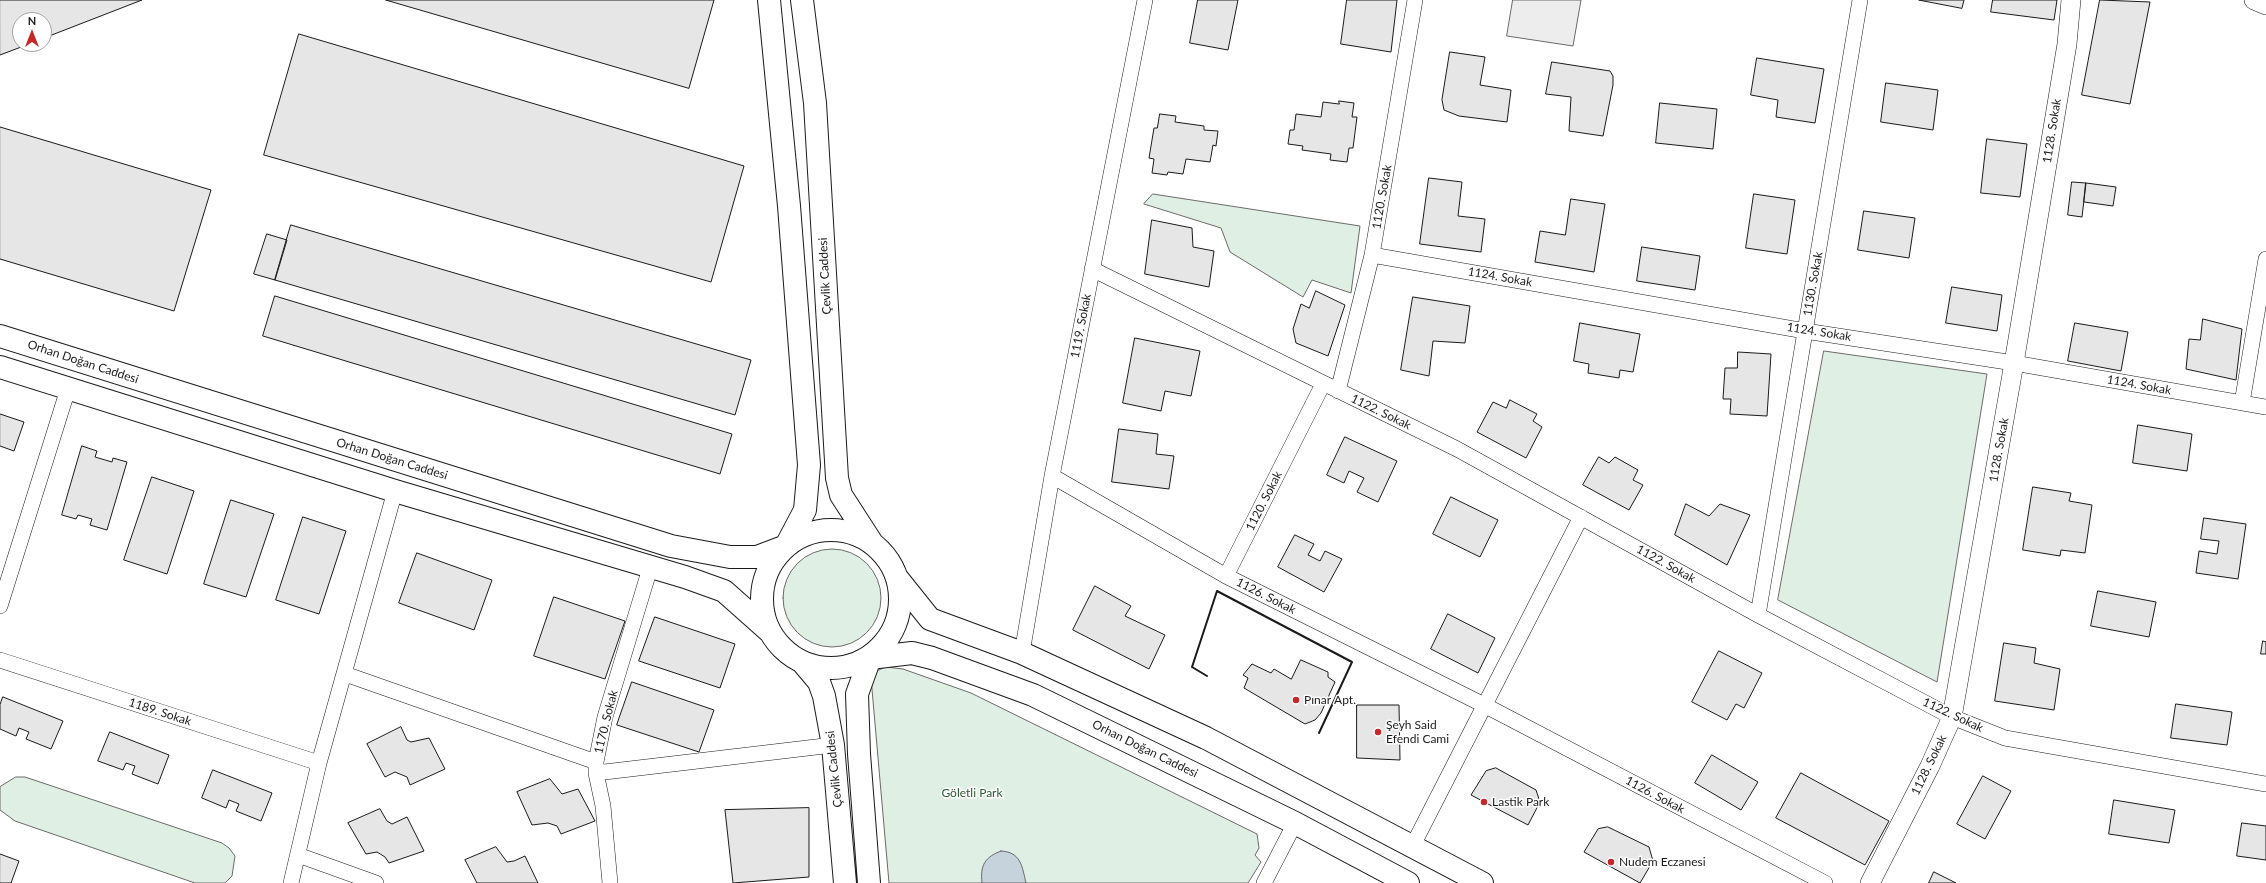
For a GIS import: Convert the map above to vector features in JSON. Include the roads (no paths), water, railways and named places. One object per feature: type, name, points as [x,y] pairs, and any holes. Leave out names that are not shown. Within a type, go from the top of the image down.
[{"type":"main road","points":[[769,0],[789,206],[809,465],[805,510],[786,546],[771,564],[762,586],[761,609],[769,631]]},
{"type":"main road","name":"Çevlik Caddesi","points":[[802,0],[815,103],[837,478],[841,495],[872,543]]},
{"type":"main road","name":"Orhan Doğan Caddesi","points":[[0,336],[671,546],[730,557],[757,557],[786,546]]},
{"type":"main road","points":[[0,367],[395,491],[651,565],[724,591],[769,631],[783,650],[803,663],[826,669],[849,667],[870,658],[886,642],[897,623],[901,601],[898,579]]},
{"type":"main road","points":[[786,546],[807,534],[830,530],[852,533],[872,543],[888,559],[898,579],[930,619],[1022,653],[1206,738],[1482,883]]},
{"type":"main road","name":"Orhan Doğan Caddesi","points":[[870,658],[912,653],[945,662],[1034,695],[1295,823],[1408,883]]},
{"type":"main road","name":"Çevlik Caddesi","points":[[869,883],[859,754],[857,694],[870,658]]},
{"type":"main road","name":"Çevlik Caddesi","points":[[803,663],[819,682],[824,696],[833,745],[845,883]]},
{"type":"street","name":"1119. Sokak","points":[[1022,653],[1052,476],[1146,0]]},
{"type":"street","name":"1120. Sokak","points":[[1338,391],[1372,254],[1415,0]]},
{"type":"street","name":"1130. Sokak","points":[[1758,615],[1860,0]]},
{"type":"street","name":"1128. Sokak","points":[[1870,883],[1930,766],[1952,717],[2014,363],[2067,44],[2071,0]]},
{"type":"street","points":[[2254,0],[2266,5]]},
{"type":"street","name":"1124. Sokak","points":[[1372,254],[1805,330],[2014,363],[2266,407]]},
{"type":"street","points":[[2242,403],[2266,259]]},
{"type":"street","name":"1122. Sokak","points":[[1092,269],[1457,449],[1758,615],[1952,717],[2005,738],[2266,784]]},
{"type":"street","name":"1120. Sokak","points":[[1226,576],[1323,384]]},
{"type":"street","points":[[0,606],[68,389]]},
{"type":"street","name":"1126. Sokak","points":[[1052,476],[1226,576],[1486,706],[1825,883]]},
{"type":"street","points":[[290,883],[320,764],[395,491]]},
{"type":"street","points":[[1412,847],[1486,706],[1581,517]]},
{"type":"street","name":"1170. Sokak","points":[[610,883],[603,806],[596,768],[605,717],[651,565]]},
{"type":"street","name":"1189. Sokak","points":[[0,660],[320,764]]},
{"type":"street","points":[[345,674],[596,768],[833,745]]},
{"type":"street","points":[[1264,883],[1295,823]]},
{"type":"street","points":[[298,855],[376,883]]},
{"type":"place","name":"Pınar Apt.","points":[[1296,700]]},
{"type":"place","name":"Şeyh Said Efendi Cami","points":[[1378,732]]},
{"type":"place","name":"Lastik Park","points":[[1484,802]]},
{"type":"place","name":"Nudem Eczanesi","points":[[1611,862]]},
{"type":"park label","name":"Göletli Park","points":[[972,793]]}]
